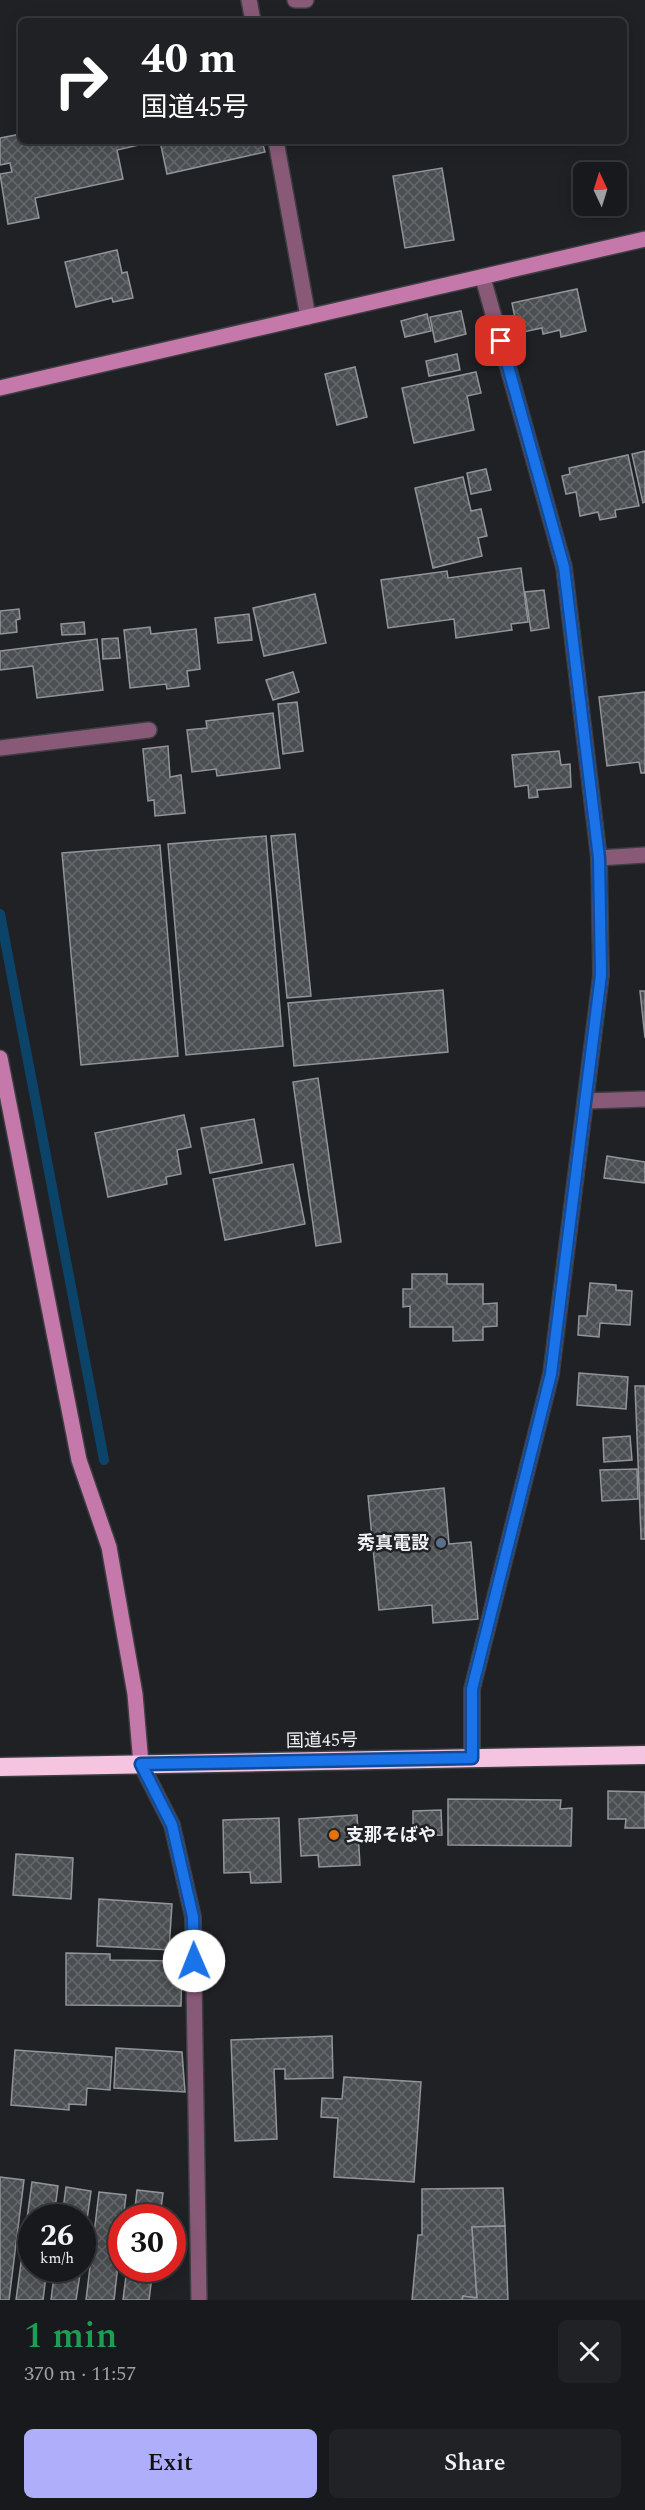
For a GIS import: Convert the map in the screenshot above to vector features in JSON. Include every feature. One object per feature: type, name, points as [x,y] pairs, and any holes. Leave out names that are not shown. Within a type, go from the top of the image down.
[{"type":"highway","name":"国道45号","points":[[0,1767],[645,1755]]},
{"type":"street","points":[[249,0],[252,18]]},
{"type":"street","points":[[295,0],[306,0]]},
{"type":"street","points":[[277,144],[308,317]]},
{"type":"street","points":[[0,388],[645,239]]},
{"type":"street","points":[[472,1758],[472,1689],[551,1374],[601,975],[599,858],[564,567],[483,278]]},
{"type":"street","points":[[0,748],[149,730]]},
{"type":"street","points":[[599,858],[645,855]]},
{"type":"street","points":[[0,1058],[79,1460],[109,1547],[135,1694],[141,1764],[172,1825],[193,1917],[199,2300]]},
{"type":"street","points":[[586,1101],[645,1099]]},
{"type":"building","points":[[18,135],[18,144],[139,145],[117,150],[123,179],[35,198],[39,218],[8,224],[0,174],[12,172],[10,163],[0,165],[0,138]]},
{"type":"building","points":[[161,144],[263,144],[265,152],[167,174]]},
{"type":"building","points":[[442,168],[454,240],[405,248],[393,176]]},
{"type":"building","points":[[117,250],[122,273],[127,272],[133,298],[113,302],[112,298],[76,307],[65,262]]},
{"type":"building","points":[[577,289],[586,331],[561,337],[560,330],[543,334],[542,328],[518,333],[512,303]]},
{"type":"building","points":[[461,311],[466,334],[435,342],[430,317]]},
{"type":"building","points":[[427,314],[431,331],[405,337],[401,321]]},
{"type":"building","points":[[457,354],[460,370],[429,376],[426,361]]},
{"type":"building","points":[[355,367],[367,417],[337,425],[325,374]]},
{"type":"building","points":[[476,372],[481,393],[467,396],[474,430],[414,443],[402,388]]},
{"type":"building","points":[[645,451],[645,502],[643,503],[632,454]]},
{"type":"building","points":[[628,455],[639,506],[615,510],[616,517],[600,520],[598,512],[580,516],[576,492],[566,494],[562,476],[570,474],[569,468]]},
{"type":"building","points":[[486,469],[491,490],[471,494],[467,473]]},
{"type":"building","points":[[463,477],[471,511],[481,509],[487,536],[478,538],[482,556],[433,568],[415,488]]},
{"type":"building","points":[[521,568],[528,622],[511,624],[512,630],[456,638],[454,619],[388,628],[381,580],[447,571],[448,578]]},
{"type":"building","points":[[544,590],[549,628],[531,631],[525,592]]},
{"type":"building","points":[[315,594],[326,643],[264,656],[253,608]]},
{"type":"building","points":[[19,609],[20,619],[16,620],[17,632],[0,634],[0,611]]},
{"type":"building","points":[[249,614],[252,640],[218,643],[215,618]]},
{"type":"building","points":[[84,622],[85,634],[62,635],[61,624]]},
{"type":"building","points":[[150,627],[151,634],[196,629],[200,669],[187,671],[189,686],[167,689],[166,684],[130,688],[124,630]]},
{"type":"building","points":[[118,638],[120,658],[103,659],[102,639]]},
{"type":"building","points":[[97,639],[103,690],[37,698],[33,666],[0,670],[0,651]]},
{"type":"building","points":[[293,672],[299,692],[273,700],[266,680]]},
{"type":"building","points":[[645,692],[645,773],[641,773],[639,762],[607,766],[599,697]]},
{"type":"building","points":[[297,702],[303,751],[283,754],[278,704]]},
{"type":"building","points":[[273,713],[280,768],[217,776],[216,769],[192,772],[187,730],[207,728],[206,721]]},
{"type":"building","points":[[168,746],[170,777],[181,775],[185,813],[155,816],[154,800],[148,801],[143,749]]},
{"type":"building","points":[[559,751],[561,765],[570,764],[571,787],[537,790],[538,797],[529,798],[528,785],[515,787],[512,755]]},
{"type":"building","points":[[295,834],[311,996],[287,998],[271,836]]},
{"type":"building","points":[[266,836],[283,1046],[186,1055],[168,844]]},
{"type":"building","points":[[160,845],[178,1056],[81,1065],[62,853]]},
{"type":"building","points":[[443,990],[448,1052],[294,1066],[288,1003]]},
{"type":"building","points":[[640,991],[645,991],[645,1038]]},
{"type":"building","points":[[318,1078],[341,1242],[316,1246],[293,1082]]},
{"type":"building","points":[[184,1115],[191,1147],[177,1150],[181,1174],[166,1177],[167,1184],[108,1197],[95,1133]]},
{"type":"building","points":[[254,1119],[262,1163],[210,1173],[201,1128]]},
{"type":"building","points":[[607,1156],[645,1162],[645,1183],[604,1178]]},
{"type":"building","points":[[293,1164],[305,1224],[225,1240],[213,1179]]},
{"type":"building","points":[[412,1274],[447,1274],[447,1284],[483,1284],[483,1304],[497,1303],[497,1326],[483,1327],[483,1340],[453,1341],[453,1327],[410,1327],[410,1306],[403,1307],[403,1289],[412,1289]]},
{"type":"building","points":[[590,1283],[616,1285],[616,1290],[632,1291],[630,1325],[600,1323],[599,1337],[578,1335],[579,1316],[587,1316]]},
{"type":"building","points":[[579,1373],[628,1377],[626,1409],[577,1405]]},
{"type":"building","points":[[635,1386],[645,1386],[645,1539],[641,1539]]},
{"type":"building","points":[[630,1436],[632,1460],[604,1462],[603,1438]]},
{"type":"building","points":[[637,1469],[638,1499],[602,1501],[600,1470]]},
{"type":"building","points":[[444,1488],[449,1544],[471,1542],[478,1619],[433,1623],[432,1605],[379,1610],[368,1496]]},
{"type":"building","points":[[608,1791],[645,1792],[645,1828],[625,1828],[626,1819],[608,1819]]},
{"type":"building","points":[[448,1799],[561,1800],[560,1809],[572,1808],[571,1846],[448,1845]]},
{"type":"building","points":[[441,1810],[442,1835],[413,1836],[413,1811]]},
{"type":"building","points":[[357,1815],[360,1865],[319,1867],[318,1855],[301,1856],[299,1819]]},
{"type":"building","points":[[279,1818],[281,1882],[251,1883],[250,1872],[224,1873],[223,1820]]},
{"type":"building","points":[[16,1854],[73,1858],[71,1899],[13,1895]]},
{"type":"building","points":[[99,1899],[172,1904],[169,1950],[97,1946]]},
{"type":"building","points":[[66,1953],[110,1954],[110,1960],[182,1961],[181,2006],[66,2005]]},
{"type":"building","points":[[332,2036],[333,2078],[285,2079],[285,2069],[274,2069],[277,2139],[235,2141],[231,2040]]},
{"type":"building","points":[[116,2048],[182,2052],[185,2092],[114,2088]]},
{"type":"building","points":[[15,2050],[112,2057],[110,2090],[87,2088],[86,2105],[69,2104],[69,2110],[11,2105]]},
{"type":"building","points":[[344,2077],[421,2082],[414,2182],[334,2177],[338,2118],[321,2117],[322,2098],[342,2099]]},
{"type":"building","points":[[0,2177],[24,2180],[21,2204],[18,2204],[18,2228],[9,2300],[0,2300]]},
{"type":"building","points":[[32,2182],[58,2186],[56,2204],[29,2204]]},
{"type":"building","points":[[66,2187],[91,2191],[89,2204],[64,2204]]},
{"type":"building","points":[[503,2188],[505,2226],[472,2227],[477,2298],[463,2296],[462,2300],[412,2300],[418,2235],[422,2235],[422,2189]]},
{"type":"building","points":[[137,2190],[163,2193],[162,2204],[135,2204]]},
{"type":"building","points":[[99,2192],[126,2195],[125,2204],[108,2204],[108,2282],[116,2282],[114,2300],[86,2300],[88,2282],[96,2282],[96,2217]]},
{"type":"building","points":[[505,2226],[508,2300],[462,2300],[463,2296],[477,2298],[472,2227]]},
{"type":"building","points":[[18,2282],[45,2282],[43,2300],[16,2300]]},
{"type":"building","points":[[53,2282],[79,2282],[76,2300],[51,2300]]},
{"type":"building","points":[[125,2282],[151,2282],[149,2300],[123,2300]]},
{"type":"waterway","points":[[0,914],[104,1460]]},
{"type":"place","name":"秀真電設","points":[[441,1543]]},
{"type":"place","name":"支那そばや","points":[[334,1835]]},
{"type":"route","points":[[194,1961],[193,1917],[172,1825],[141,1764],[472,1758],[472,1689],[551,1374],[601,975],[599,858],[564,567],[501,341]]}]
